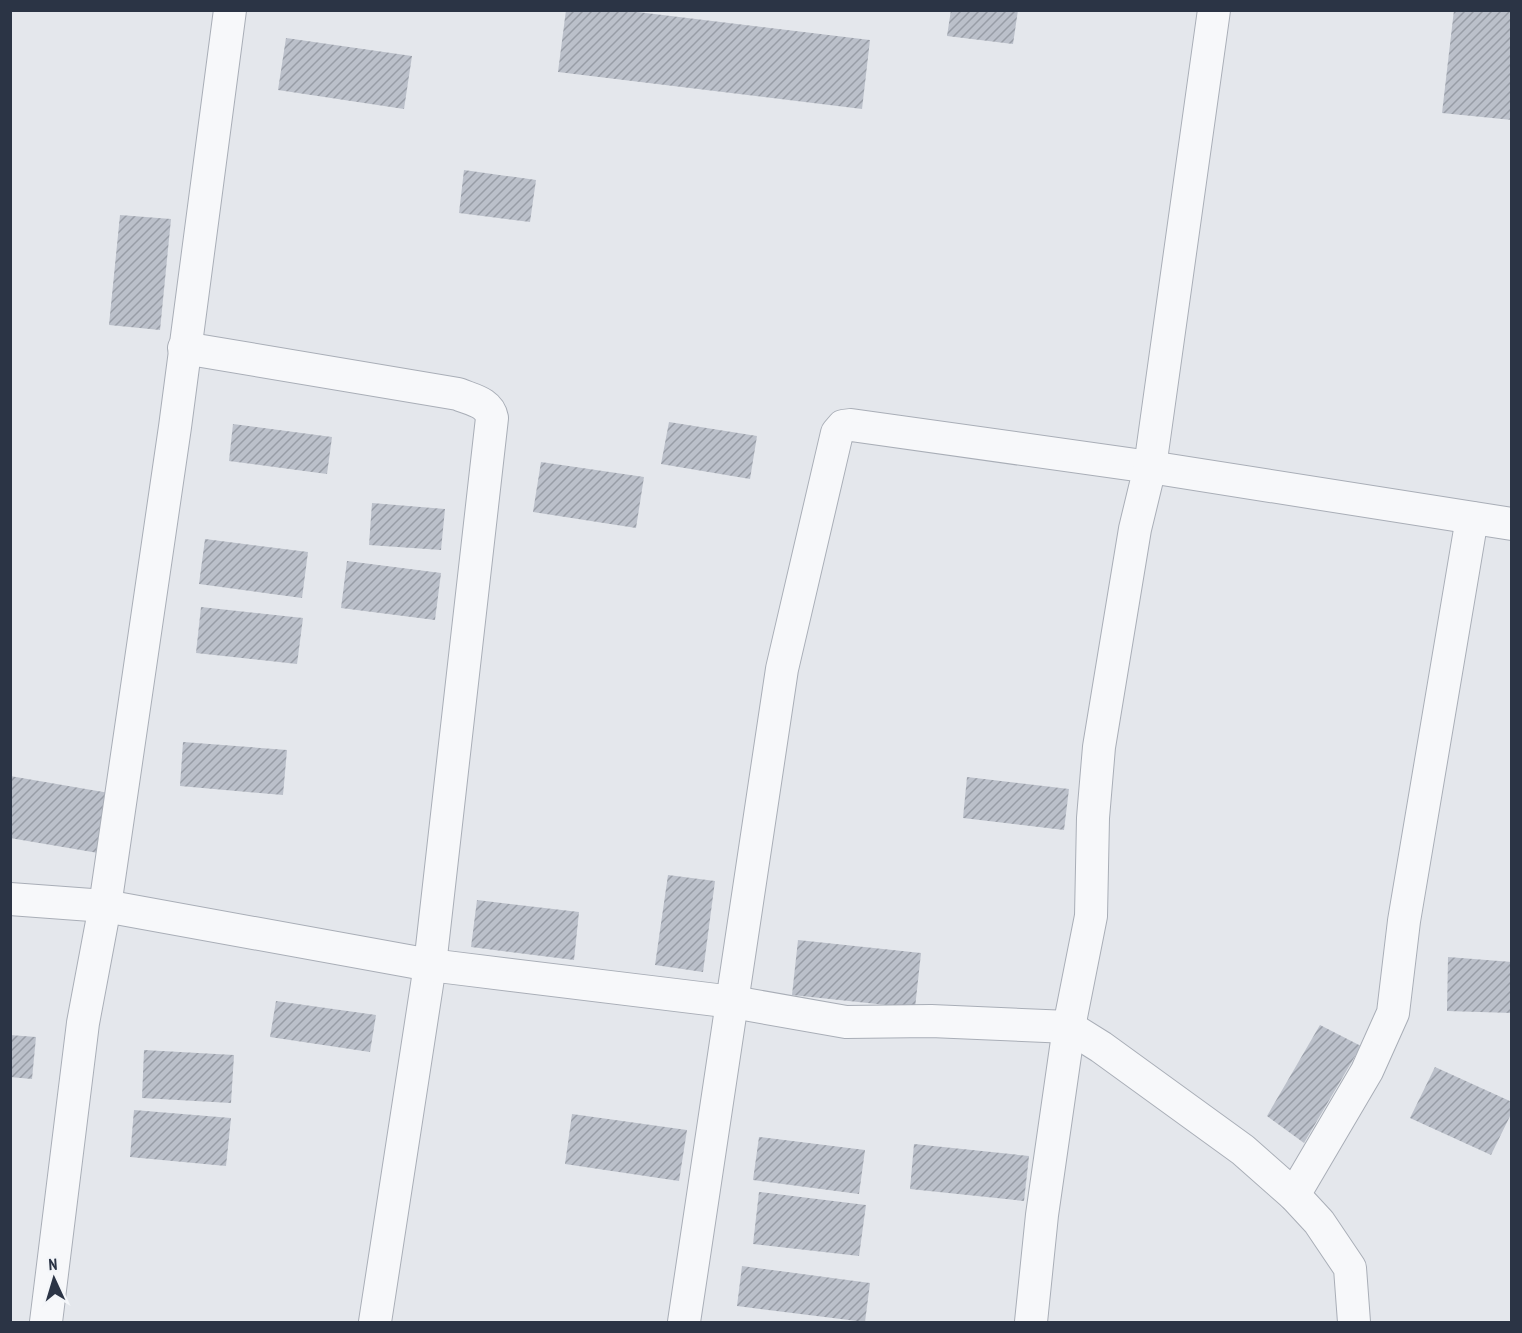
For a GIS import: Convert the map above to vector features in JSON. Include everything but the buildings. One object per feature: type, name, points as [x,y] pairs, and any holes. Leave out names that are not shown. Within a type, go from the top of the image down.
[{"type":"street","points":[[46,1323],[82,1023],[105,906],[173,439],[230,10]]},
{"type":"street","points":[[1031,1323],[1042,1215],[1069,1027],[1091,916],[1093,818],[1099,747],[1135,528],[1150,467],[1214,10]]},
{"type":"street","points":[[184,348],[459,394],[486,405],[491,411],[430,965],[375,1323]]},
{"type":"street","points":[[684,1323],[782,669],[837,433],[843,426],[851,425],[1150,467],[1512,524]]},
{"type":"street","points":[[1294,1195],[1367,1071],[1393,1013],[1404,921],[1472,518]]},
{"type":"street","points":[[10,899],[105,906],[430,965],[733,1002],[846,1022],[931,1021],[1069,1027],[1101,1047],[1243,1150],[1294,1195],[1319,1222],[1350,1268],[1354,1323]]}]
